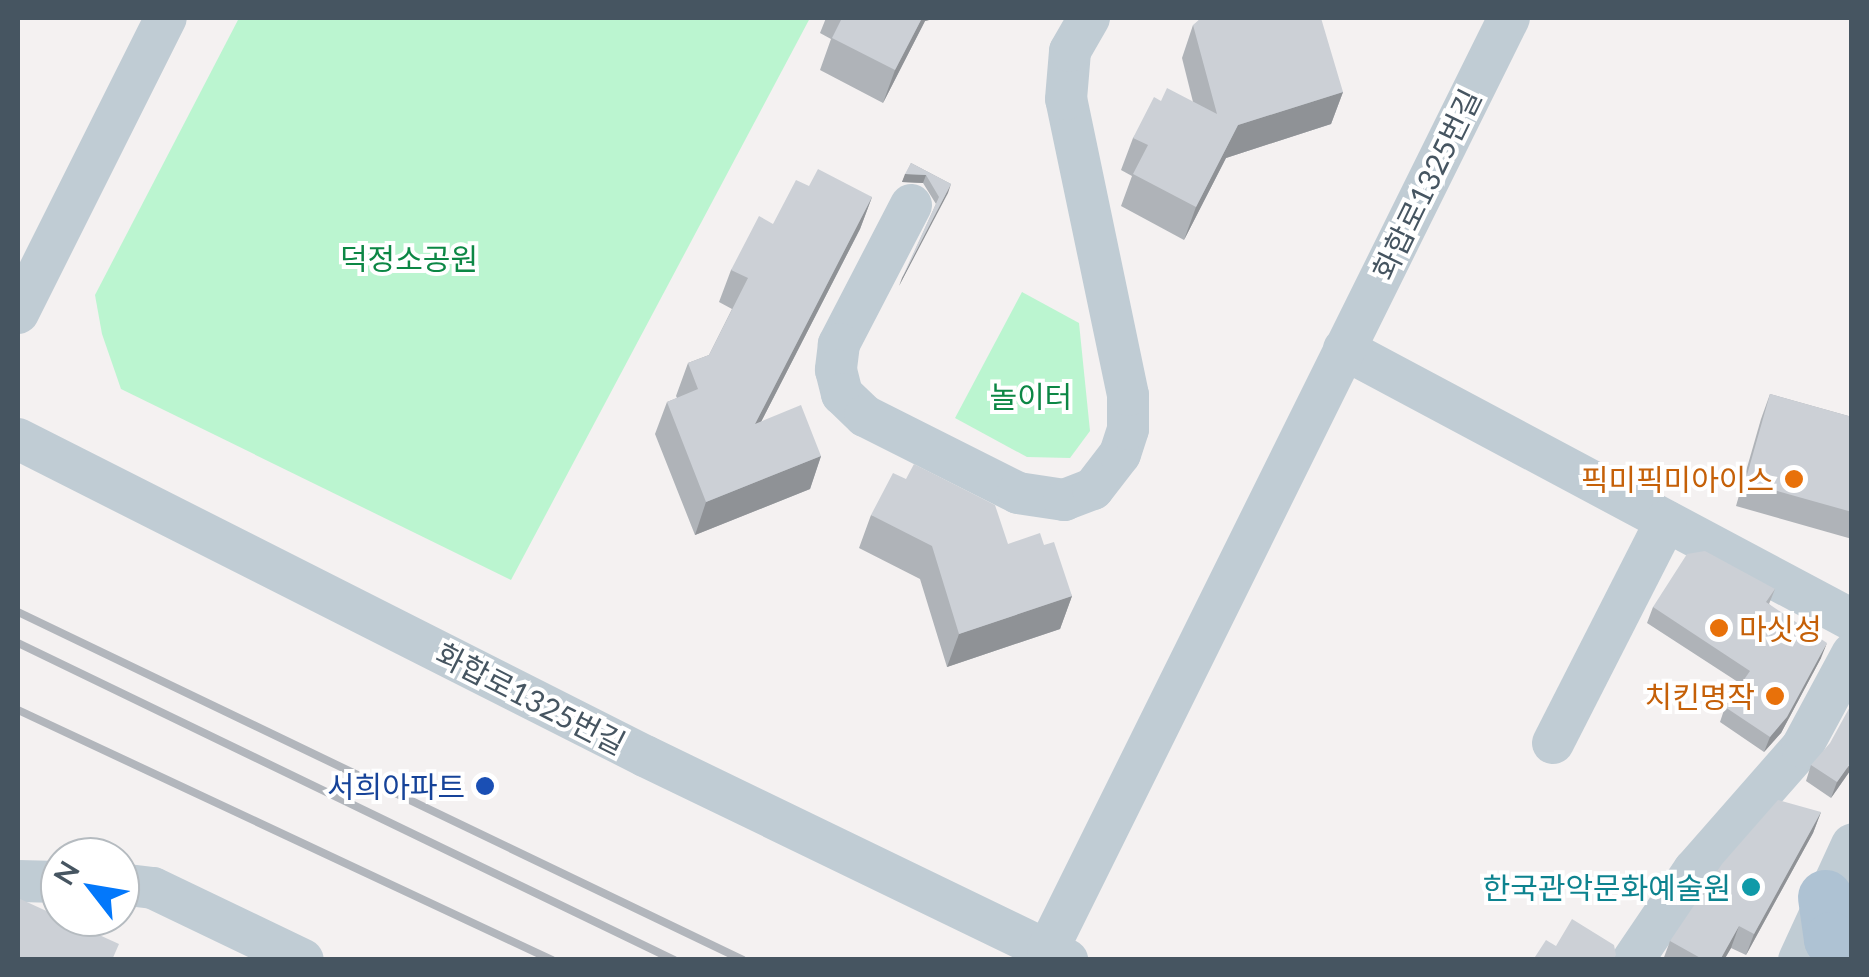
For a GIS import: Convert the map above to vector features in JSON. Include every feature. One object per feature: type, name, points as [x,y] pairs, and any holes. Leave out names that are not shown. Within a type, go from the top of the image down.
[{"type":"main road","points":[[1815,957],[1831,938],[1826,897]]},
{"type":"street","points":[[18,313],[166,18]]},
{"type":"street","points":[[910,206],[839,344],[836,370],[842,394],[865,416],[1018,493],[1064,500],[1093,489],[1120,454],[1128,428],[1128,395],[1066,98],[1070,51],[1088,18]]},
{"type":"street","name":"화합로1325번길","points":[[18,440],[646,756],[1057,954],[1344,350],[1508,18]]},
{"type":"street","points":[[1344,350],[1852,620]]},
{"type":"street","points":[[1553,743],[1666,521]]},
{"type":"street","points":[[1633,960],[1694,870],[1802,747],[1852,654]]},
{"type":"street","points":[[1826,897],[1852,845]]},
{"type":"street","points":[[140,886],[153,888],[303,960]]},
{"type":"green space","name":"덕정소공원","points":[[239,18],[810,18],[511,580],[121,389],[102,334],[95,295]]},
{"type":"green space","name":"놀이터","points":[[1022,292],[1079,323],[1090,431],[1070,458],[1027,457],[955,418]]},
{"type":"building","points":[[842,18],[922,18],[895,70],[832,38]]},
{"type":"building","points":[[1201,18],[1321,18],[1343,92],[1238,125],[1196,207],[1133,174],[1148,145],[1133,138],[1154,97],[1161,101],[1167,88],[1217,114],[1193,25]]},
{"type":"building","points":[[911,163],[951,184],[902,278],[939,197],[926,175],[905,174]]},
{"type":"building","points":[[818,169],[872,197],[755,424],[801,405],[821,456],[706,502],[667,402],[698,389],[688,363],[709,355],[748,278],[731,270],[759,216],[773,224],[796,180],[809,186]]},
{"type":"building","points":[[1770,394],[1852,417],[1852,512],[1745,482]]},
{"type":"building","points":[[914,464],[995,505],[1008,544],[1040,533],[1044,545],[1054,542],[1072,596],[959,634],[932,546],[871,515],[893,473],[906,479]]},
{"type":"building","points":[[1705,551],[1775,589],[1766,602],[1827,643],[1787,717],[1770,737],[1725,707],[1750,671],[1653,607],[1687,554]]},
{"type":"building","points":[[1852,703],[1852,761],[1837,782],[1811,765],[1830,743]]},
{"type":"building","points":[[1778,800],[1821,812],[1754,934],[1739,926],[1720,960],[1704,960],[1670,941],[1722,864]]},
{"type":"building","points":[[18,898],[40,908],[40,937],[104,937],[119,944],[112,960],[18,960]]},
{"type":"building","points":[[1572,919],[1614,945],[1613,960],[1533,960],[1546,940],[1556,946]]},
{"type":"railway","points":[[18,612],[743,960]]},
{"type":"railway","points":[[18,643],[674,960]]},
{"type":"railway","points":[[18,710],[552,960]]},
{"type":"place","name":"픽미픽미아이스","points":[[1794,479]]},
{"type":"place","name":"마싯성","points":[[1719,628]]},
{"type":"place","name":"치킨명작","points":[[1775,696]]},
{"type":"place","name":"서희아파트","points":[[485,786]]},
{"type":"place","name":"한국관악문화예술원","points":[[1751,887]]}]
